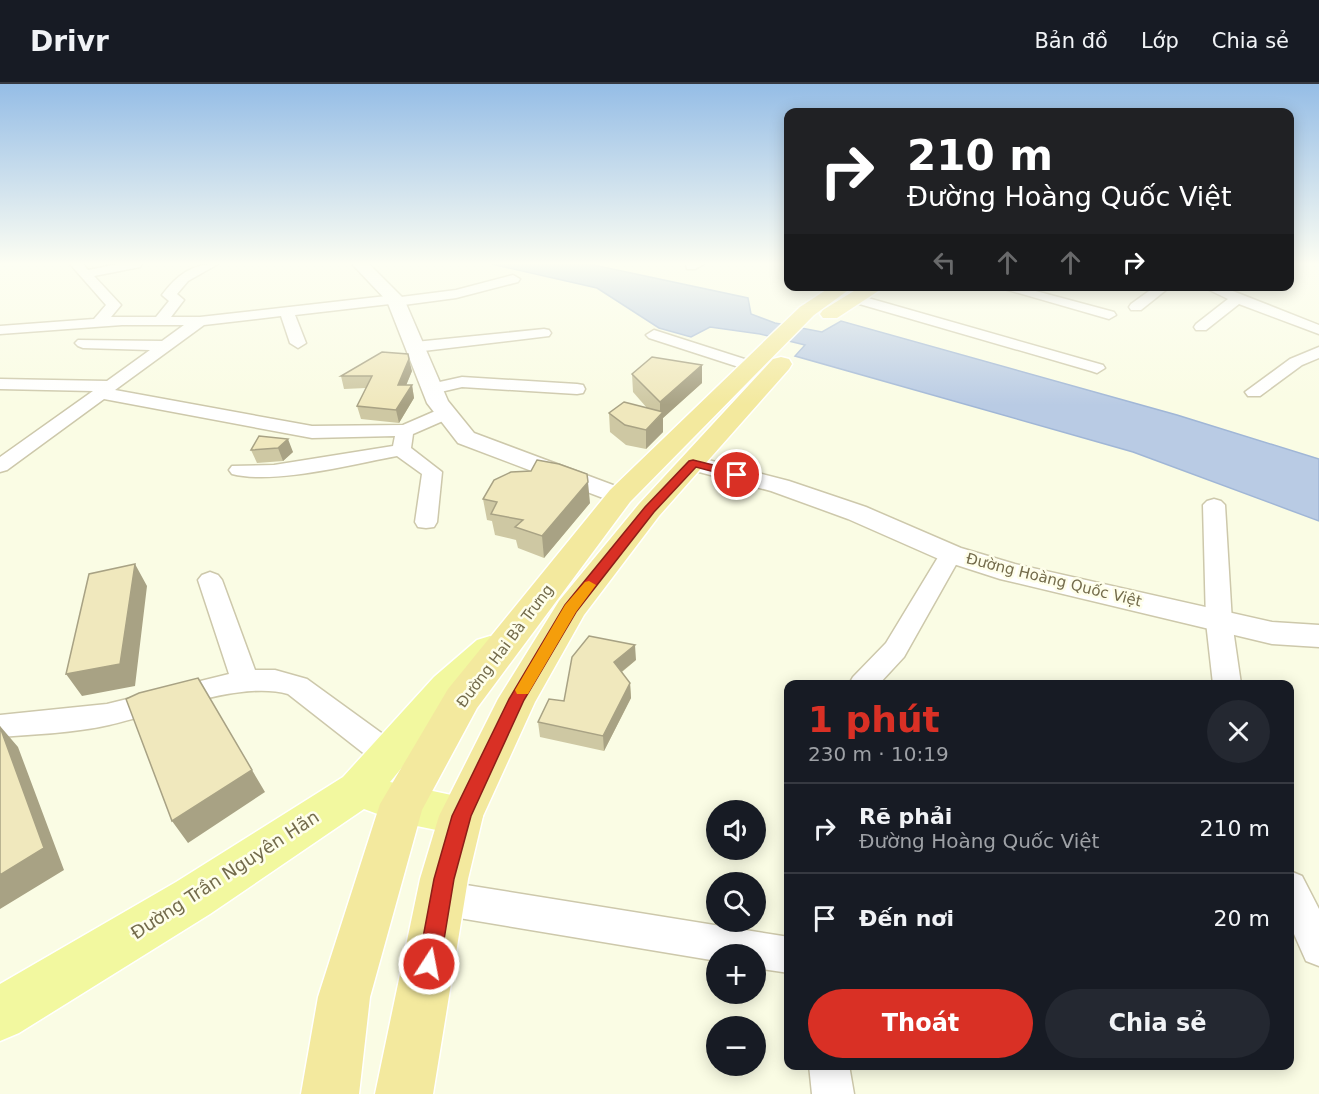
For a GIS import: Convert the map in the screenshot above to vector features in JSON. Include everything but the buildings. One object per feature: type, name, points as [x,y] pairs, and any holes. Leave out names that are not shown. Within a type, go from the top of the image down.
[{"type":"highway","points":[[762,365],[806,335],[832,311]]},
{"type":"highway","name":"Đường Hai Bà Trưng","points":[[404,1094],[444,879],[462,816],[517,699],[570,609],[650,510],[693,463],[762,365]]},
{"type":"highway","name":"Đường Hai Bà Trưng","points":[[330,1094],[344,997],[402,804],[416,784],[462,699],[620,496],[762,365]]},
{"type":"main road","name":"Đường Trần Nguyên Hãn","points":[[0,1014],[193,898],[358,790],[447,687],[525,620]]},
{"type":"main road","points":[[358,790],[402,804],[462,816]]},
{"type":"street","points":[[98,323],[109,311]]},
{"type":"street","points":[[160,321],[168,311]]},
{"type":"street","points":[[0,330],[98,323],[200,321],[285,311]]},
{"type":"street","points":[[286,311],[298,343]]},
{"type":"street","points":[[400,311],[438,403],[466,438],[620,496]]},
{"type":"street","points":[[911,311],[1097,368]]},
{"type":"street","points":[[1094,311],[1109,315]]},
{"type":"street","points":[[1201,327],[1221,311]]},
{"type":"street","points":[[1271,311],[1319,330]]},
{"type":"street","points":[[0,466],[200,321]]},
{"type":"street","points":[[415,347],[502,332],[544,333]]},
{"type":"street","points":[[654,335],[693,349],[762,365]]},
{"type":"street","points":[[83,343],[166,346]]},
{"type":"street","points":[[1254,392],[1296,362],[1319,352]]},
{"type":"street","points":[[432,389],[462,382],[578,389]]},
{"type":"street","points":[[0,384],[106,389],[312,432],[406,430],[446,413]]},
{"type":"street","points":[[401,450],[406,430]]},
{"type":"street","points":[[240,470],[274,471],[401,450],[432,472],[426,522]]},
{"type":"street","name":"Đường Hoàng Quốc Việt","points":[[693,463],[780,486],[857,513],[951,554],[1010,572],[1272,633],[1319,636]]},
{"type":"street","points":[[1214,505],[1219,621],[1226,680]]},
{"type":"street","points":[[867,680],[895,650],[951,554]]},
{"type":"street","points":[[210,580],[245,680]]},
{"type":"street","points":[[0,726],[107,715],[245,680],[275,680],[297,686],[387,754]]},
{"type":"street","points":[[1294,895],[1319,948]]},
{"type":"street","points":[[441,898],[784,953]]},
{"type":"street","points":[[830,1070],[833,1094]]},
{"type":"water","points":[[633,311],[750,311],[751,314],[775,323],[822,332],[841,321],[1177,415],[1319,459],[1319,521],[1133,452],[795,356],[805,345],[760,334],[710,327],[691,337],[659,328]]},
{"type":"slow traffic","points":[[523,690],[570,609],[589,585]]},
{"type":"route","points":[[429,964],[444,879],[462,816],[517,699],[570,609],[650,510],[693,463],[737,475]]}]
